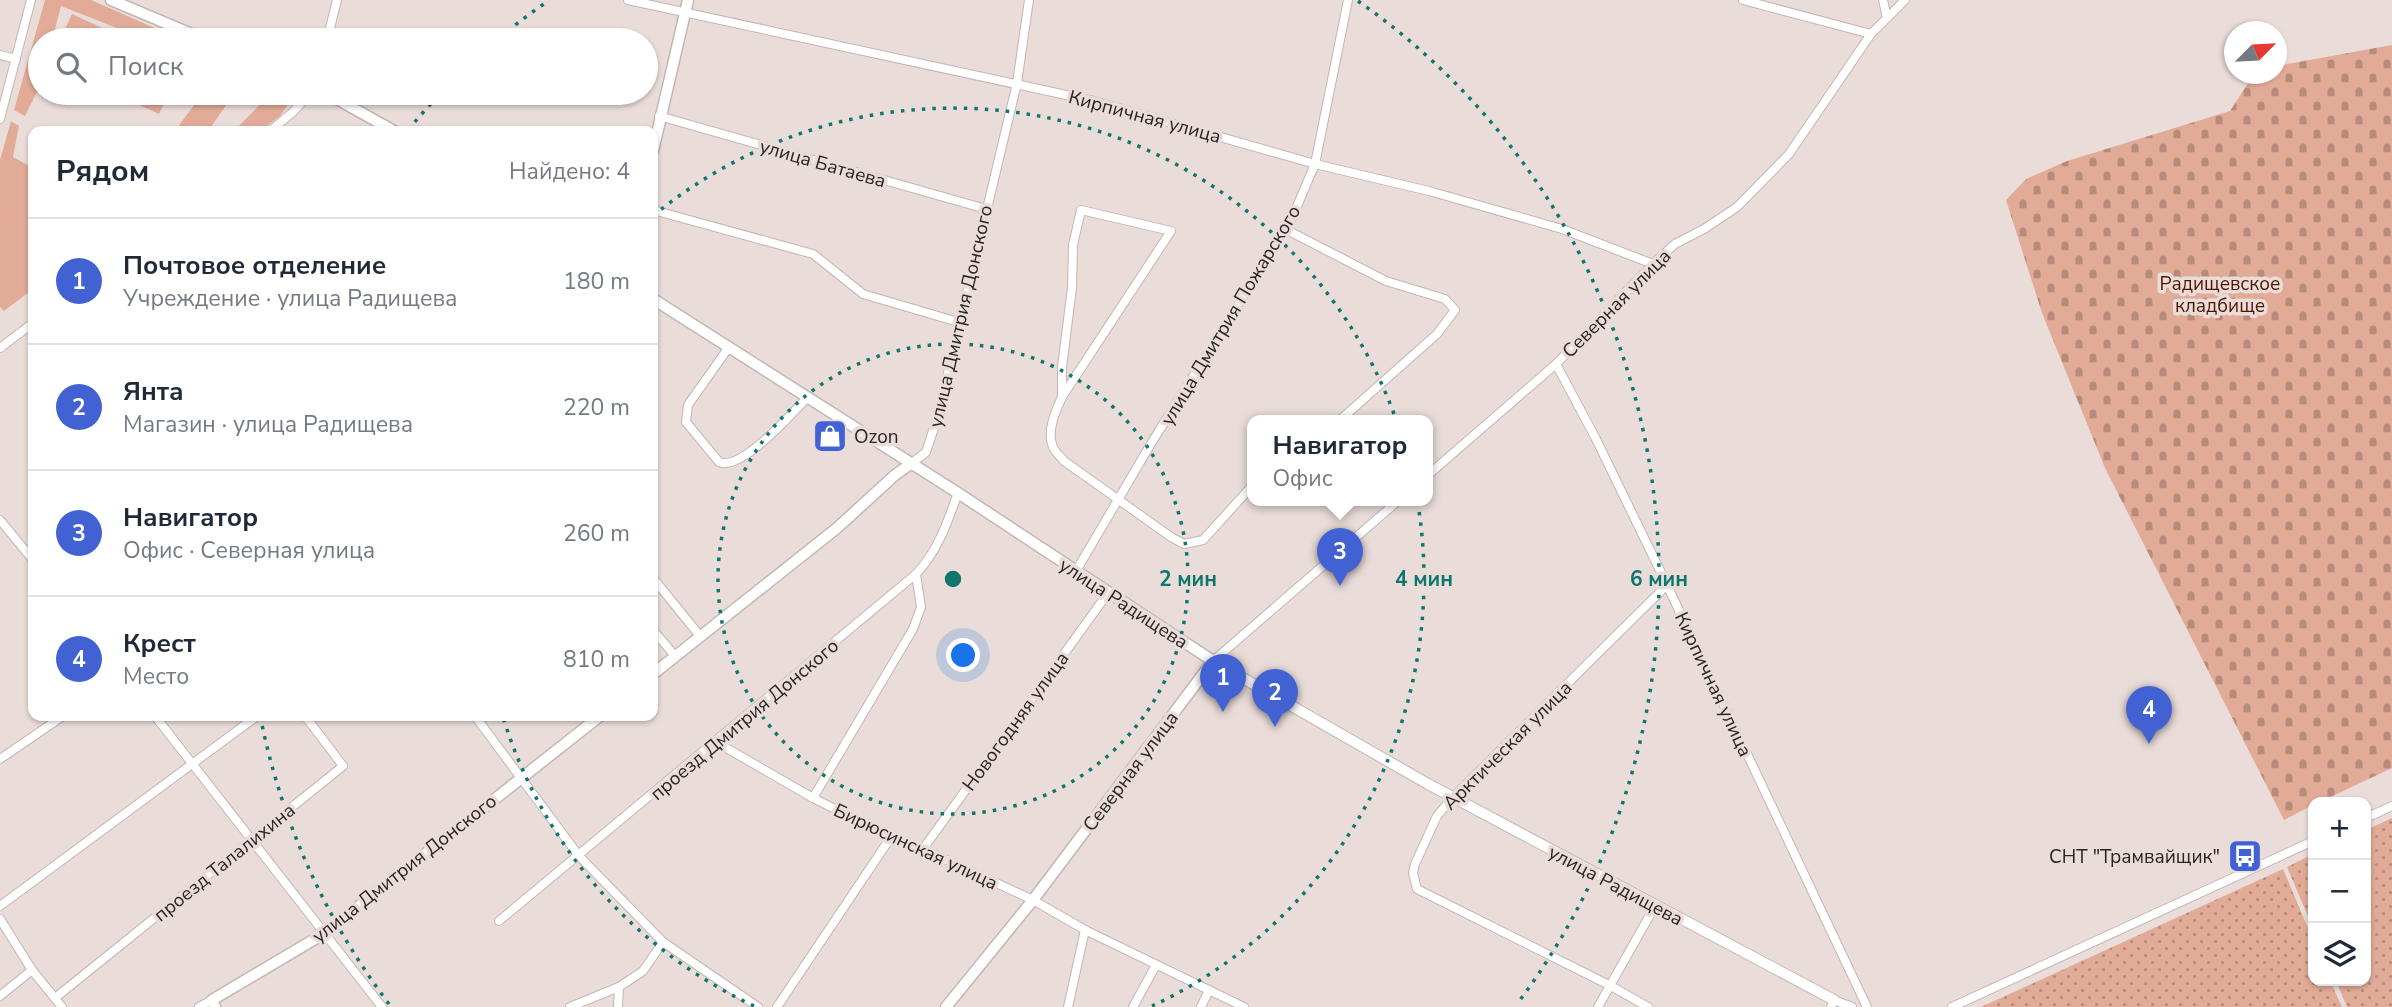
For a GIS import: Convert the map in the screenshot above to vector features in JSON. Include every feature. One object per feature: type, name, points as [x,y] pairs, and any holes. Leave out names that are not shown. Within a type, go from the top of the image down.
[{"type":"main road","points":[[111,0],[178,28]]},
{"type":"main road","points":[[658,126],[688,0]]},
{"type":"main road","points":[[347,105],[385,126]]},
{"type":"main road","name":"улица Радищева","points":[[658,302],[912,463],[1213,661]]},
{"type":"main road","name":"улица Дмитрия Донского","points":[[658,670],[836,528],[912,463]]},
{"type":"main road","name":"Северная улица","points":[[946,1007],[1033,900],[1213,661]]},
{"type":"main road","name":"улица Дмитрия Донского","points":[[213,1003],[325,933],[594,721]]},
{"type":"street","points":[[0,119],[31,0]]},
{"type":"street","points":[[330,28],[337,0]]},
{"type":"street","name":"Кирпичная улица","points":[[628,0],[1094,101],[1315,164],[1429,191],[1562,229],[1653,264]]},
{"type":"street","name":"улица Дмитрия Донского","points":[[912,463],[926,452],[937,419],[1017,83],[1029,0]]},
{"type":"street","name":"улица Дмитрия Пожарского","points":[[1076,571],[1292,218],[1315,164],[1348,0]]},
{"type":"street","points":[[1743,0],[1871,34]]},
{"type":"street","points":[[1884,0],[1887,18]]},
{"type":"street","name":"Северная улица","points":[[1433,470],[1556,364],[1675,244],[1737,207],[1789,153],[1871,34],[1905,0]]},
{"type":"street","points":[[0,55],[16,59]]},
{"type":"street","points":[[276,126],[299,105]]},
{"type":"street","name":"улица Батаева","points":[[660,117],[986,209]]},
{"type":"street","points":[[1062,397],[1062,367],[1072,288],[1073,246],[1081,210],[1171,231],[1062,397],[1054,414],[1052,447],[1064,461],[1184,544],[1203,540],[1247,492]]},
{"type":"street","points":[[658,211],[813,254],[863,294],[958,322]]},
{"type":"street","points":[[1285,229],[1386,281],[1445,299],[1455,310],[1437,334],[1346,415]]},
{"type":"street","points":[[0,348],[28,327]]},
{"type":"street","points":[[729,347],[688,405],[685,416],[686,422],[719,462],[732,464],[762,442],[808,397]]},
{"type":"street","name":"Кирпичная улица","points":[[1556,364],[1597,439],[1867,1007]]},
{"type":"street","name":"проезд Дмитрия Донского","points":[[499,921],[916,574],[930,560],[940,542],[958,493]]},
{"type":"street","name":"Северная улица","points":[[1213,661],[1392,506]]},
{"type":"street","points":[[0,520],[28,554]]},
{"type":"street","name":"Бирюсинская улица","points":[[916,574],[922,607],[914,629],[813,798],[1033,900],[1085,930],[1244,1007]]},
{"type":"street","points":[[658,584],[700,636]]},
{"type":"street","name":"Арктическая улица","points":[[1611,986],[1417,889],[1413,873],[1437,816],[1453,797],[1667,585]]},
{"type":"street","name":"Новогодняя улица","points":[[923,849],[1108,593]]},
{"type":"street","points":[[658,636],[675,656]]},
{"type":"street","name":"улица Радищева","points":[[1213,661],[1453,797],[1832,1004]]},
{"type":"street","points":[[0,759],[56,721]]},
{"type":"street","points":[[159,721],[382,1007]]},
{"type":"street","points":[[0,906],[250,721]]},
{"type":"street","name":"проезд Талалихина","points":[[55,998],[343,766],[309,721]]},
{"type":"street","points":[[479,721],[579,856],[663,942],[758,1007]]},
{"type":"street","points":[[716,742],[813,798]]},
{"type":"street","points":[[2371,816],[2392,806]]},
{"type":"street","points":[[777,1007],[891,836]]},
{"type":"street","points":[[1952,1007],[2308,843]]},
{"type":"street","points":[[1598,1007],[1655,906]]},
{"type":"street","points":[[0,919],[32,970],[62,1007]]},
{"type":"street","points":[[1068,1007],[1085,930]]},
{"type":"street","points":[[570,1007],[619,987],[643,971],[663,942]]},
{"type":"street","points":[[1133,1007],[1156,965]]},
{"type":"street","points":[[0,996],[32,970]]},
{"type":"street","points":[[1611,986],[1648,1007]]},
{"type":"street","points":[[618,1007],[619,987]]},
{"type":"street","points":[[1201,1007],[1209,990]]},
{"type":"street","name":"улица Дмитрия Донского","points":[[199,1007],[213,1003]]},
{"type":"street","points":[[1832,1004],[1852,1007]]},
{"type":"green space","points":[[45,0],[91,0],[155,28],[117,28],[61,6],[55,28],[37,28]]},
{"type":"green space","points":[[72,14],[102,28],[66,28]]},
{"type":"green space","name":"Радищевское кладбище","points":[[2392,45],[2392,768],[2331,797],[2308,797],[2308,808],[2284,820],[2105,468],[2042,313],[2006,200],[2026,179],[2067,161],[2230,111],[2248,84],[2287,84],[2287,64]]},
{"type":"green space","points":[[28,60],[28,105],[30,105],[25,116],[14,110]]},
{"type":"green space","points":[[139,105],[163,105],[159,114]]},
{"type":"green space","points":[[194,105],[226,105],[212,126],[178,126]]},
{"type":"green space","points":[[259,105],[288,105],[280,116],[267,126],[239,126]]},
{"type":"green space","points":[[11,121],[19,126],[13,157],[28,165],[28,293],[4,311],[0,307],[0,160]]},
{"type":"green space","points":[[2392,818],[2392,1007],[2347,1007],[2338,986],[2371,986],[2371,828]]},
{"type":"green space","points":[[2308,856],[2308,916],[2287,867]]},
{"type":"green space","points":[[2283,869],[2308,928],[2308,986],[2332,986],[2342,1007],[1981,1007]]},
{"type":"place","name":"Ozon","points":[[830,436]]},
{"type":"place","name":"Навигатор","points":[[1340,586]]},
{"type":"place","name":"Почтовое отделение","points":[[1223,712]]},
{"type":"place","name":"Янта","points":[[1275,727]]},
{"type":"place","name":"Крест","points":[[2149,744]]},
{"type":"place","name":"СНТ \"Трамвайщик\"","points":[[2245,856]]}]
